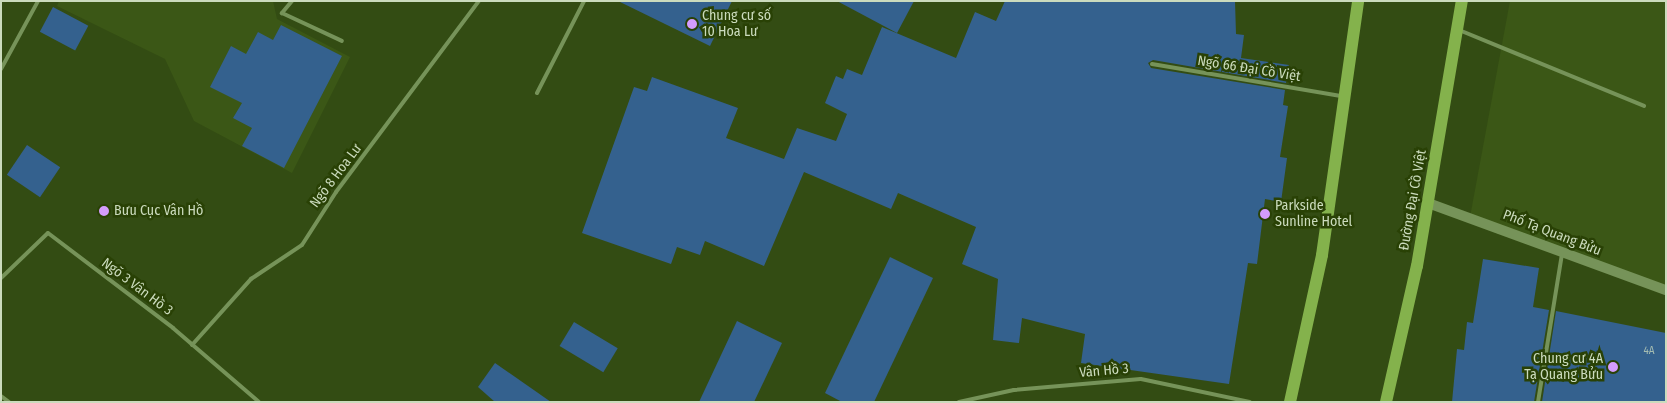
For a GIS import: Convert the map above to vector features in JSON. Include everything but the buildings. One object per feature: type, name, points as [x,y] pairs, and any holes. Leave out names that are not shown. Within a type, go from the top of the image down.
[{"type":"main road","points":[[1290,402],[1322,255],[1342,96],[1358,1]]},
{"type":"main road","name":"Đường Đại Cồ Việt","points":[[1386,402],[1428,203],[1462,1]]},
{"type":"street","name":"Phố Tạ Quang Bửu","points":[[1428,203],[1666,290]]},
{"type":"lane","points":[[1,70],[38,1]]},
{"type":"lane","points":[[292,1],[282,12],[342,41]]},
{"type":"lane","name":"Ngõ 8 Hoa Lư","points":[[192,345],[251,280],[302,245],[336,192],[479,1]]},
{"type":"lane","points":[[537,93],[584,1]]},
{"type":"lane","points":[[1457,29],[1644,106]]},
{"type":"lane","name":"Ngõ 66 Đại Cồ Việt","points":[[1152,64],[1342,96]]},
{"type":"lane","name":"Ngõ 3 Vân Hồ 3","points":[[1,278],[48,233],[192,345],[259,402]]},
{"type":"lane","points":[[1538,402],[1562,251]]},
{"type":"lane","name":"Vân Hồ 3","points":[[960,402],[1014,390],[1141,379],[1250,402]]},
{"type":"lane","points":[[1,396],[8,402]]},
{"type":"shaded area","points":[[59,1],[273,1],[277,19],[350,57],[292,173],[194,121],[165,59],[57,6]]},
{"type":"shaded area","points":[[1510,1],[1666,1],[1666,290],[1470,217]]},
{"type":"place","name":"Chung cư số 10 Hoa Lư","points":[[692,24]]},
{"type":"place","name":"Bưu Cục Vân Hồ","points":[[104,211]]},
{"type":"place","name":"Parkside Sunline Hotel","points":[[1265,214]]},
{"type":"place","name":"Chung cư 4A Tạ Quang Bửu","points":[[1613,367]]}]
